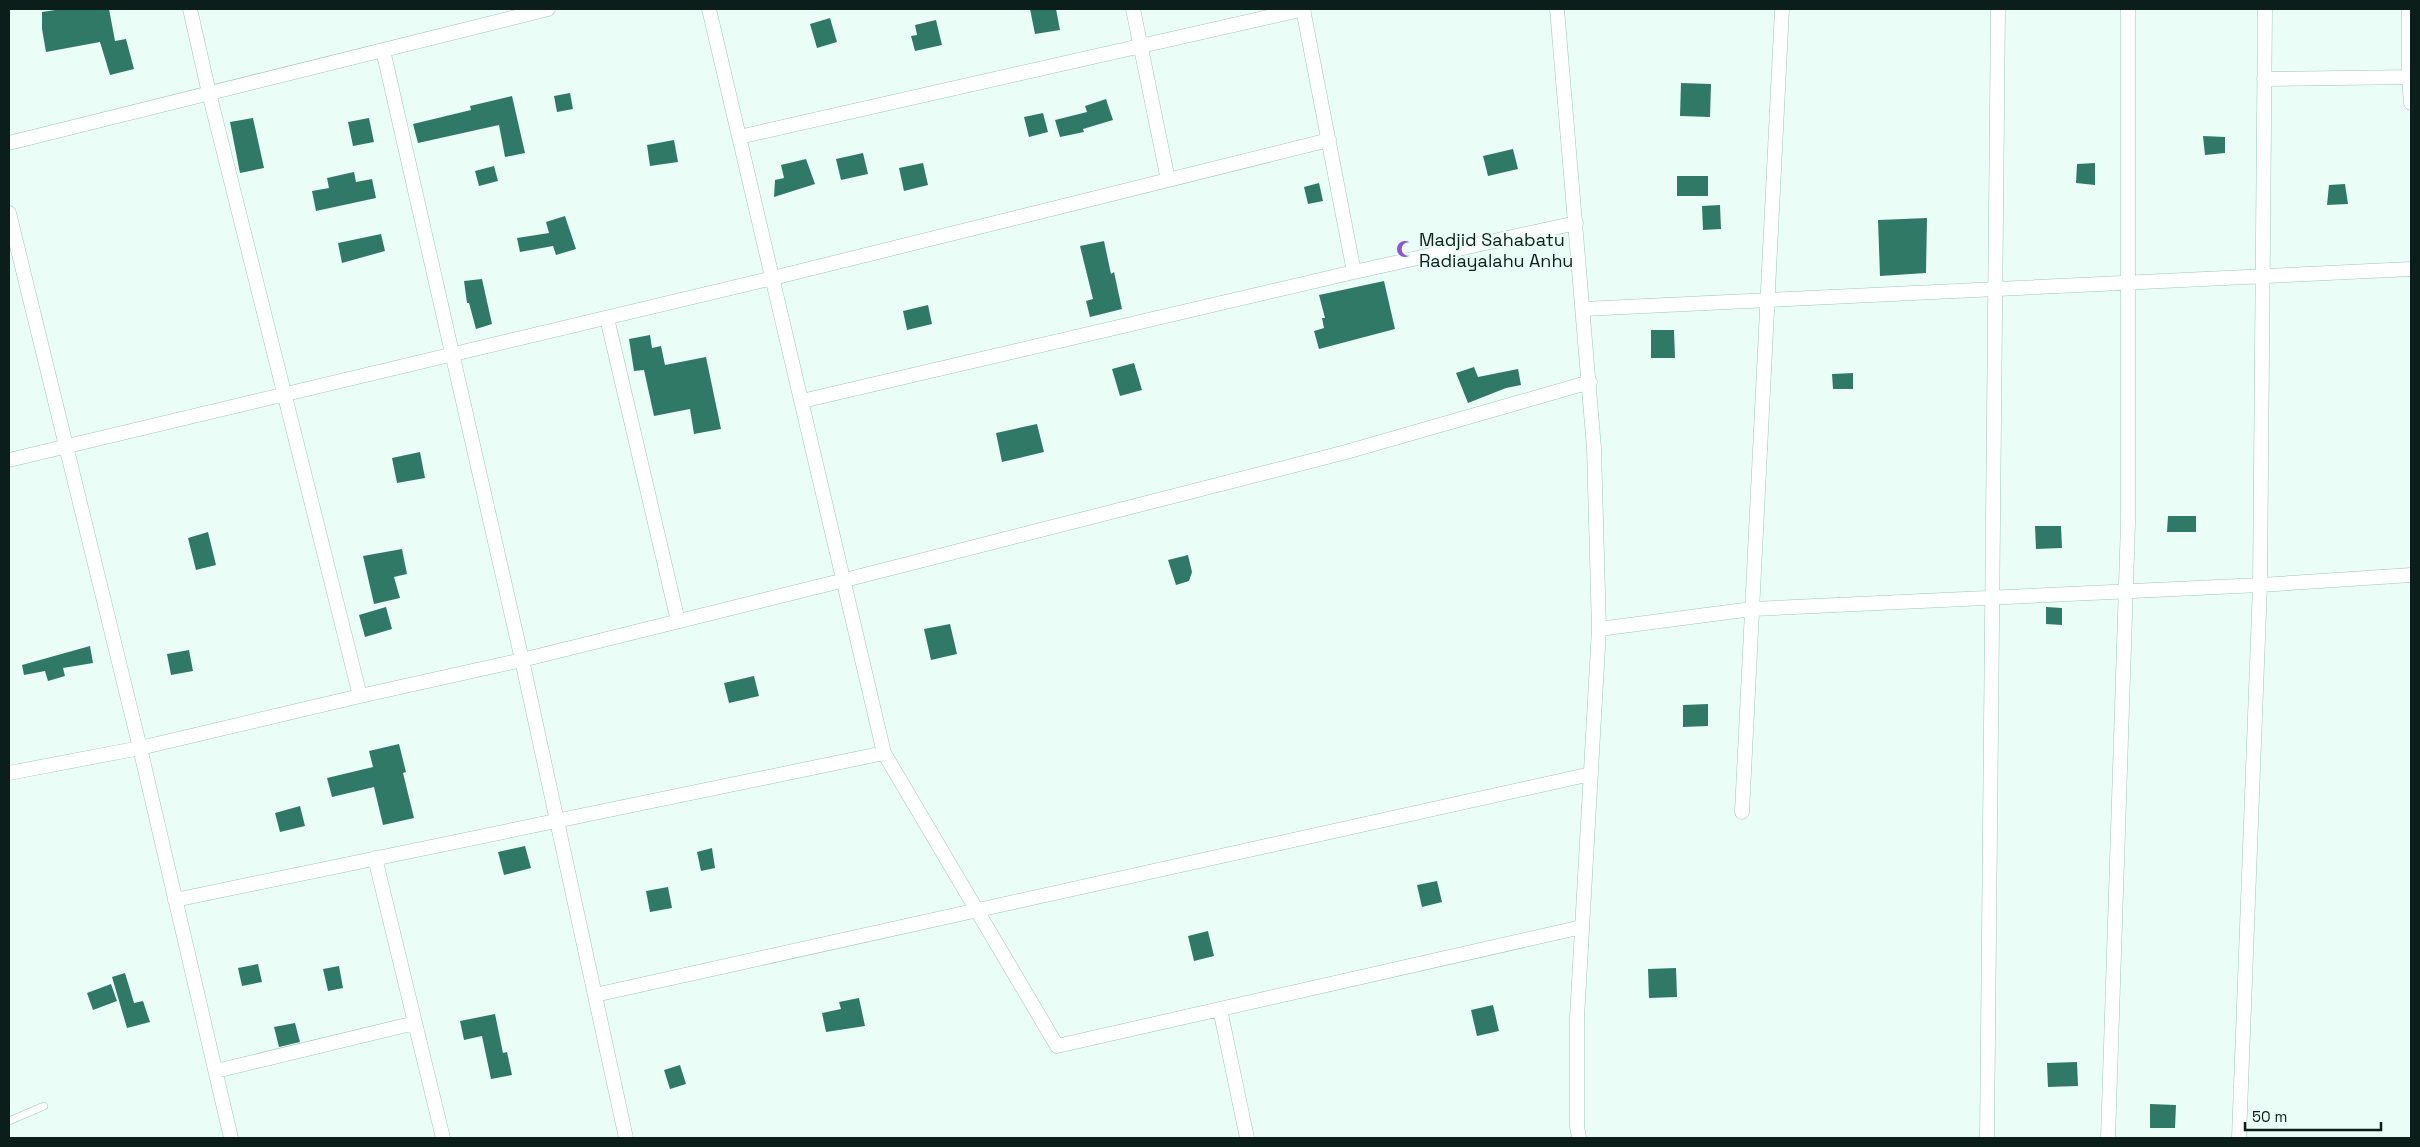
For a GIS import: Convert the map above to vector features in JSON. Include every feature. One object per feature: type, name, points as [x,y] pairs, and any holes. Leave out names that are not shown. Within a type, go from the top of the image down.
[{"type":"street","points":[[190,9],[209,93],[360,696]]},
{"type":"street","points":[[9,143],[548,9]]},
{"type":"street","points":[[709,9],[845,580],[884,753],[1057,1046],[1582,927]]},
{"type":"street","points":[[1133,9],[1168,180]]},
{"type":"street","points":[[739,137],[1304,9],[1354,272]]},
{"type":"street","points":[[1557,9],[1590,382],[1594,448],[1599,629],[1577,1018],[1577,1126],[1579,1138]]},
{"type":"street","points":[[1742,812],[1782,9]]},
{"type":"street","points":[[1987,1138],[1998,9]]},
{"type":"street","points":[[2108,1138],[2128,522],[2128,9]]},
{"type":"street","points":[[2239,1138],[2260,586],[2265,9]]},
{"type":"street","points":[[2409,9],[2411,103]]},
{"type":"street","points":[[383,50],[522,660],[626,1138]]},
{"type":"street","points":[[2264,79],[2410,77]]},
{"type":"street","points":[[9,460],[773,278],[1328,140]]},
{"type":"street","points":[[9,213],[140,748],[232,1138]]},
{"type":"street","points":[[802,401],[1354,272],[1576,223]]},
{"type":"street","points":[[1584,309],[2411,269]]},
{"type":"street","points":[[607,318],[678,621]]},
{"type":"street","points":[[9,773],[140,748],[522,660],[1346,452],[1590,382]]},
{"type":"street","points":[[1599,629],[1752,609],[2260,586],[2411,576]]},
{"type":"street","points":[[176,900],[884,753]]},
{"type":"street","points":[[595,995],[1590,774]]},
{"type":"street","points":[[374,858],[443,1138]]},
{"type":"street","points":[[1220,1009],[1247,1138]]},
{"type":"street","points":[[216,1071],[415,1023]]},
{"type":"lane","points":[[9,1121],[44,1106]]},
{"type":"building","points":[[62,9],[109,9],[115,41],[126,39],[134,69],[110,75],[100,42],[46,52],[42,29],[42,12]]},
{"type":"building","points":[[1030,9],[1056,9],[1060,30],[1035,34]]},
{"type":"building","points":[[830,18],[837,42],[817,48],[810,24]]},
{"type":"building","points":[[936,20],[942,45],[915,51],[911,36],[917,35],[915,25]]},
{"type":"building","points":[[1681,83],[1711,84],[1710,117],[1680,116]]},
{"type":"building","points":[[570,93],[573,109],[557,112],[554,96]]},
{"type":"building","points":[[512,96],[525,153],[505,157],[499,125],[418,143],[413,124],[471,110],[470,106]]},
{"type":"building","points":[[1106,99],[1113,120],[1083,129],[1084,132],[1060,137],[1055,120],[1087,112],[1085,106]]},
{"type":"building","points":[[1043,113],[1048,132],[1029,137],[1024,117]]},
{"type":"building","points":[[253,118],[264,168],[240,173],[230,122]]},
{"type":"building","points":[[369,118],[374,142],[353,146],[348,122]]},
{"type":"building","points":[[2203,136],[2225,137],[2225,153],[2205,155]]},
{"type":"building","points":[[674,140],[678,162],[650,166],[647,145]]},
{"type":"building","points":[[1513,149],[1518,169],[1488,176],[1483,156]]},
{"type":"building","points":[[863,153],[868,174],[841,180],[836,159]]},
{"type":"building","points":[[806,159],[815,184],[774,197],[775,180],[784,178],[781,165]]},
{"type":"building","points":[[923,163],[928,185],[904,191],[899,168]]},
{"type":"building","points":[[2095,163],[2095,185],[2076,183],[2077,164]]},
{"type":"building","points":[[494,166],[498,181],[479,186],[475,171]]},
{"type":"building","points":[[354,172],[356,182],[372,179],[376,198],[316,211],[312,191],[329,188],[327,178]]},
{"type":"building","points":[[1677,176],[1708,176],[1708,196],[1677,196]]},
{"type":"building","points":[[1319,183],[1323,201],[1308,204],[1304,187]]},
{"type":"building","points":[[2345,184],[2348,204],[2327,205],[2329,185]]},
{"type":"building","points":[[1720,205],[1721,229],[1703,230],[1702,206]]},
{"type":"building","points":[[565,216],[576,249],[556,255],[553,246],[520,252],[517,238],[549,233],[546,222]]},
{"type":"building","points":[[1927,218],[1926,273],[1880,276],[1878,220]]},
{"type":"building","points":[[381,234],[385,251],[342,263],[338,243]]},
{"type":"building","points":[[1104,241],[1111,274],[1114,272],[1122,309],[1090,317],[1086,301],[1093,299],[1080,246]]},
{"type":"building","points":[[482,279],[492,324],[476,329],[469,303],[467,303],[464,281]]},
{"type":"building","points":[[1384,281],[1395,329],[1319,349],[1314,331],[1324,328],[1322,318],[1325,318],[1319,295]]},
{"type":"building","points":[[928,305],[932,324],[907,330],[903,311]]},
{"type":"building","points":[[1651,330],[1674,330],[1675,358],[1651,358]]},
{"type":"building","points":[[650,335],[652,348],[661,346],[665,365],[706,357],[721,429],[694,434],[690,409],[654,416],[644,370],[634,371],[629,339]]},
{"type":"building","points":[[1134,363],[1142,390],[1120,396],[1112,369]]},
{"type":"building","points":[[1474,367],[1478,377],[1518,369],[1521,385],[1506,388],[1468,403],[1456,373]]},
{"type":"building","points":[[1853,373],[1853,389],[1833,389],[1832,374]]},
{"type":"building","points":[[1037,424],[1044,452],[1002,462],[996,433]]},
{"type":"building","points":[[420,452],[425,478],[397,483],[392,458]]},
{"type":"building","points":[[2168,516],[2196,516],[2196,532],[2167,532]]},
{"type":"building","points":[[2035,526],[2061,526],[2062,548],[2036,549]]},
{"type":"building","points":[[208,532],[216,565],[196,570],[188,538]]},
{"type":"building","points":[[402,549],[407,574],[394,577],[400,598],[374,604],[363,556]]},
{"type":"building","points":[[1188,555],[1192,572],[1189,581],[1176,585],[1168,560]]},
{"type":"building","points":[[386,607],[392,629],[365,637],[359,615]]},
{"type":"building","points":[[2046,607],[2062,608],[2062,625],[2046,624]]},
{"type":"building","points":[[950,624],[957,654],[931,660],[924,629]]},
{"type":"building","points":[[90,646],[93,663],[63,668],[65,676],[48,681],[45,671],[24,675],[22,665]]},
{"type":"building","points":[[189,650],[193,671],[171,675],[167,654]]},
{"type":"building","points":[[754,676],[759,696],[729,703],[724,683]]},
{"type":"building","points":[[1708,704],[1708,726],[1683,727],[1683,705]]},
{"type":"building","points":[[399,744],[406,772],[403,773],[414,818],[383,825],[374,787],[332,797],[327,778],[373,767],[369,751]]},
{"type":"building","points":[[300,806],[305,826],[280,832],[275,813]]},
{"type":"building","points":[[525,846],[531,868],[504,875],[498,852]]},
{"type":"building","points":[[712,848],[715,868],[701,871],[697,852]]},
{"type":"building","points":[[1437,881],[1442,902],[1422,907],[1417,885]]},
{"type":"building","points":[[668,887],[672,908],[650,912],[646,891]]},
{"type":"building","points":[[1208,931],[1214,956],[1194,961],[1188,936]]},
{"type":"building","points":[[258,964],[262,982],[242,986],[238,968]]},
{"type":"building","points":[[339,966],[343,988],[328,991],[323,969]]},
{"type":"building","points":[[1676,968],[1677,997],[1649,998],[1648,969]]},
{"type":"building","points":[[125,973],[134,1003],[143,1001],[150,1022],[127,1028],[112,977]]},
{"type":"building","points":[[111,984],[117,1001],[93,1010],[87,993]]},
{"type":"building","points":[[859,998],[865,1026],[826,1032],[822,1013],[841,1009],[839,1002]]},
{"type":"building","points":[[1493,1005],[1499,1031],[1477,1036],[1471,1010]]},
{"type":"building","points":[[495,1014],[503,1053],[507,1052],[512,1075],[491,1079],[482,1036],[464,1040],[460,1021]]},
{"type":"building","points":[[295,1023],[300,1042],[279,1047],[274,1027]]},
{"type":"building","points":[[2077,1062],[2078,1086],[2048,1087],[2047,1063]]},
{"type":"building","points":[[680,1065],[686,1084],[670,1089],[664,1070]]},
{"type":"building","points":[[2150,1104],[2176,1105],[2175,1128],[2150,1128]]},
{"type":"place","name":"Madjid Sahabatu Radiayalahu Anhu","points":[[1405,249]]}]
